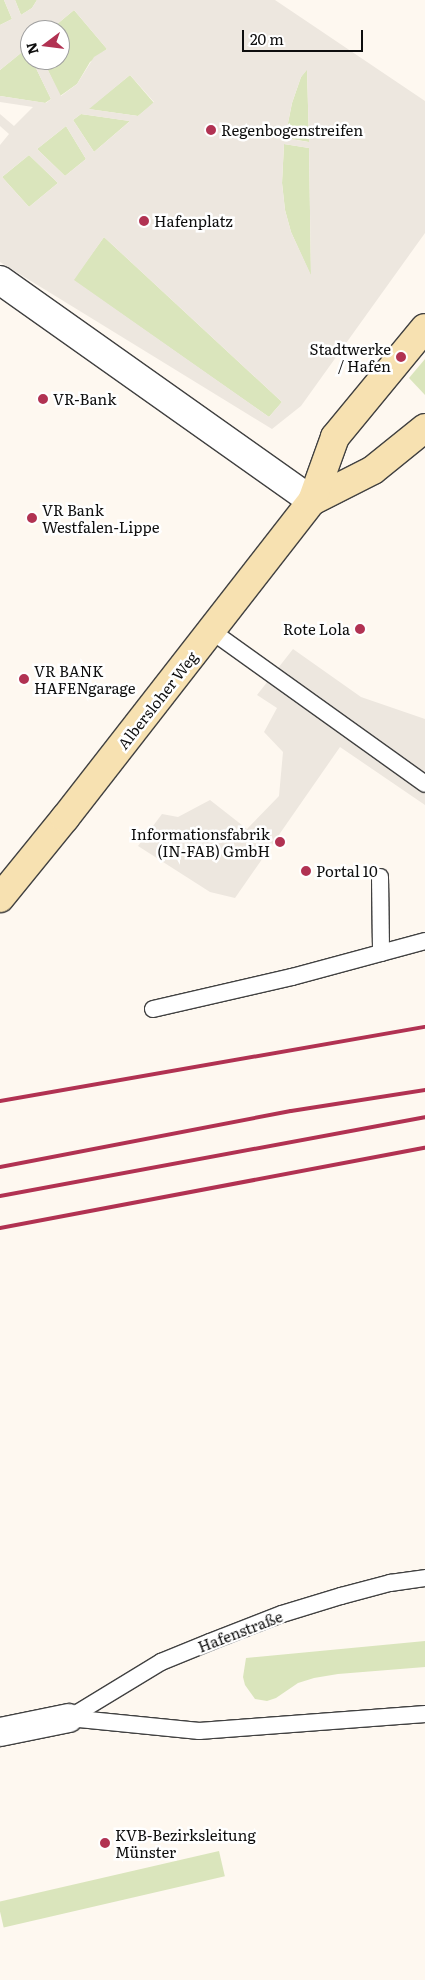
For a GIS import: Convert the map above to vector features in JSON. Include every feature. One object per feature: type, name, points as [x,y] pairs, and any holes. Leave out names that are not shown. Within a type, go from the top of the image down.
[{"type":"main road","name":"Albersloher Weg","points":[[0,898],[71,811],[312,501],[335,437],[425,328]]},
{"type":"main road","name":"Albersloher Weg","points":[[312,501],[374,470],[425,428]]},
{"type":"street","points":[[0,280],[312,501]]},
{"type":"street","name":"Hafenstraße","points":[[0,1732],[69,1718]]},
{"type":"lane","points":[[210,630],[425,784]]},
{"type":"lane","points":[[380,878],[381,952]]},
{"type":"lane","points":[[153,1009],[292,977],[425,941]]},
{"type":"lane","name":"Hafenstraße","points":[[69,1718],[161,1662],[210,1642],[282,1614],[341,1596],[390,1583],[425,1578]]},
{"type":"lane","name":"Hafenstraße","points":[[69,1718],[199,1731],[425,1714]]},
{"type":"green space","points":[[0,0],[4,0],[12,19],[0,25]]},
{"type":"green space","points":[[15,0],[37,0],[32,8],[21,15]]},
{"type":"green space","points":[[74,10],[107,49],[90,62],[77,84],[60,96],[48,70],[70,70],[70,20],[62,20]]},
{"type":"green space","points":[[20,54],[20,70],[37,70],[51,99],[45,103],[0,96],[0,70]]},
{"type":"green space","points":[[307,69],[309,142],[285,138],[292,103],[301,77]]},
{"type":"green space","points":[[130,75],[154,103],[138,116],[88,109]]},
{"type":"green space","points":[[81,114],[130,121],[94,152],[73,120]]},
{"type":"green space","points":[[66,126],[86,159],[65,176],[37,149]]},
{"type":"green space","points":[[284,144],[309,148],[311,276],[291,232],[285,210],[282,183]]},
{"type":"green space","points":[[29,155],[58,183],[29,207],[2,177]]},
{"type":"green space","points":[[104,237],[282,402],[269,417],[73,280]]},
{"type":"green space","points":[[425,359],[425,395],[409,378]]},
{"type":"green space","points":[[425,1641],[425,1667],[338,1674],[314,1678],[298,1683],[276,1698],[267,1701],[255,1699],[245,1685],[243,1677],[246,1658]]},
{"type":"green space","points":[[219,1851],[225,1876],[4,1927],[0,1902]]},
{"type":"shaded area","name":"Hafenplatz","points":[[4,0],[15,0],[21,15],[32,8],[37,0],[275,0],[425,101],[425,233],[301,406],[272,429],[0,262],[0,145],[9,134],[0,126],[0,114],[14,126],[33,107],[0,102],[0,96],[46,103],[51,99],[37,70],[48,70],[61,96],[77,84],[94,57],[107,49],[74,10],[62,20],[20,20],[20,54],[0,70],[0,25],[12,19]],"holes":[[[307,70],[309,142],[285,138],[292,103],[301,77]],[[130,75],[154,102],[138,116],[89,109]],[[81,114],[129,122],[94,152],[73,120]],[[66,126],[86,159],[65,176],[37,149]],[[284,144],[309,148],[311,275],[291,232],[285,210],[282,183]],[[29,155],[58,183],[29,207],[2,177]],[[104,237],[282,402],[269,417],[74,280]]]},
{"type":"shaded area","points":[[293,649],[361,697],[425,719],[425,805],[340,747],[235,898],[210,892],[138,846],[162,814],[178,817],[210,800],[247,829],[279,796],[283,752],[264,732],[277,708],[257,695]]},
{"type":"railway","points":[[0,1101],[425,1027]]},
{"type":"railway","points":[[0,1167],[291,1111],[425,1090]]},
{"type":"railway","points":[[0,1196],[425,1117]]},
{"type":"railway","points":[[0,1228],[425,1148]]},
{"type":"place","name":"Regenbogenstreifen","points":[[211,130]]},
{"type":"place","name":"Hafenplatz","points":[[144,221]]},
{"type":"place","name":"Stadtwerke / Hafen","points":[[401,357]]},
{"type":"place","name":"VR-Bank","points":[[43,399]]},
{"type":"place","name":"VR Bank Westfalen-Lippe","points":[[32,518]]},
{"type":"place","name":"Rote Lola","points":[[360,629]]},
{"type":"place","name":"VR BANK HAFENgarage","points":[[24,679]]},
{"type":"place","name":"Informationsfabrik (IN-FAB) GmbH","points":[[280,842]]},
{"type":"place","name":"Portal 10","points":[[306,871]]},
{"type":"place","name":"KVB-Bezirksleitung Münster","points":[[105,1843]]}]
